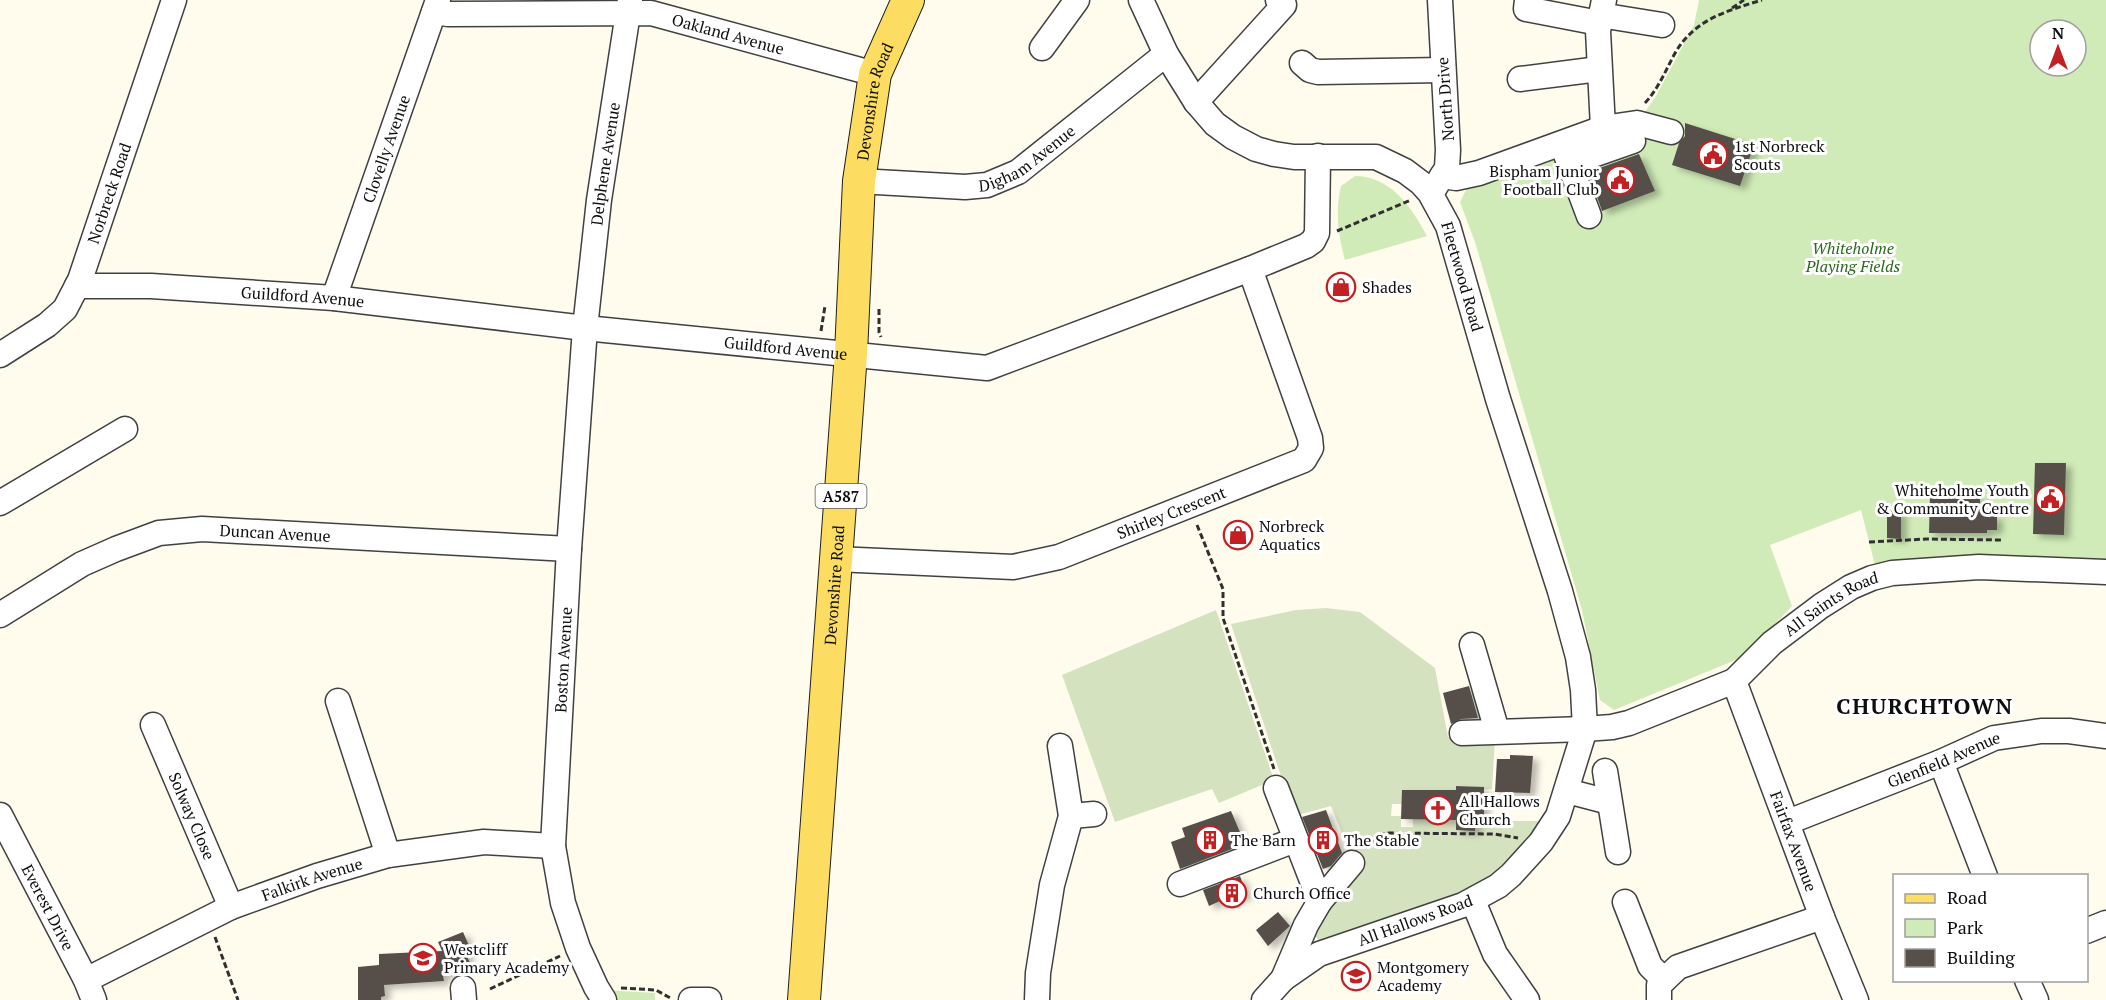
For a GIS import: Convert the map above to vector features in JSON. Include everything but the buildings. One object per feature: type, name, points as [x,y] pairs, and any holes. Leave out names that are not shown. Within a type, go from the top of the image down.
[{"type":"main road","name":"Devonshire Road","points":[[804,1000],[851,353],[859,181],[875,74],[909,0]]},
{"type":"street","name":"Norbreck Road","points":[[0,355],[47,326],[65,309],[72,296],[174,0]]},
{"type":"street","points":[[1042,48],[1077,0]]},
{"type":"street","name":"Fleetwood Road","points":[[1141,0],[1166,54],[1196,102],[1223,130],[1256,149],[1284,156],[1376,156],[1405,171],[1421,183],[1436,185],[1498,399],[1560,591],[1578,657],[1585,729]]},
{"type":"street","name":"North Drive","points":[[1436,185],[1447,168],[1448,150],[1440,0]]},
{"type":"street","points":[[1527,0],[1526,9],[1601,13],[1662,25]]},
{"type":"street","name":"Oakland Avenue","points":[[436,6],[448,14],[629,6],[875,74]]},
{"type":"street","name":"Clovelly Avenue","points":[[334,298],[436,6]]},
{"type":"street","name":"Delphene Avenue","points":[[585,328],[599,200],[629,6]]},
{"type":"street","points":[[1196,102],[1288,7]]},
{"type":"street","points":[[1601,13],[1599,69],[1603,129]]},
{"type":"street","name":"Digham Avenue","points":[[859,181],[965,187],[987,185],[1018,172],[1166,54]]},
{"type":"street","points":[[1302,63],[1310,70],[1317,72],[1443,70]]},
{"type":"street","points":[[1520,79],[1599,69]]},
{"type":"street","points":[[1436,185],[1472,174],[1566,154],[1630,132],[1637,123],[1671,132]]},
{"type":"street","points":[[1566,154],[1603,129],[1630,132]]},
{"type":"street","points":[[1566,154],[1589,216]]},
{"type":"street","points":[[1317,233],[1318,156]]},
{"type":"street","name":"Guildford Avenue","points":[[72,296],[151,286],[334,298],[585,328],[987,368],[1299,250],[1313,241],[1317,233]]},
{"type":"street","name":"Shirley Crescent","points":[[836,559],[1013,567],[1059,557],[1304,460],[1311,448],[1310,438],[1250,269]]},
{"type":"street","name":"Boston Avenue","points":[[585,328],[569,549],[553,846],[563,903],[578,948],[600,994]]},
{"type":"street","points":[[0,503],[125,429]]},
{"type":"street","name":"Duncan Avenue","points":[[0,615],[82,564],[159,533],[202,529],[569,549]]},
{"type":"street","name":"All Saints Road","points":[[1462,733],[1611,728],[1629,723],[1734,681],[1773,643],[1821,606],[1851,586],[1872,578],[1915,570],[1979,567],[2106,572]]},
{"type":"street","points":[[1472,645],[1497,731]]},
{"type":"street","name":"Fairfax Avenue","points":[[1734,681],[1822,917],[1856,1000]]},
{"type":"street","points":[[338,701],[388,855]]},
{"type":"street","name":"Solway Close","points":[[153,725],[231,907]]},
{"type":"street","name":"All Hallows Road","points":[[1264,1000],[1283,979],[1319,954],[1473,901],[1498,886],[1541,842],[1558,816],[1585,729]]},
{"type":"street","name":"Glenfield Avenue","points":[[1788,822],[1941,762],[1994,738],[2041,731],[2069,731],[2106,736]]},
{"type":"street","points":[[1037,1000],[1038,973],[1052,885],[1083,815],[1060,746]]},
{"type":"street","points":[[1941,762],[1984,874]]},
{"type":"street","points":[[1605,771],[1618,852]]},
{"type":"street","points":[[1276,788],[1320,901]]},
{"type":"street","points":[[1567,791],[1609,802]]},
{"type":"street","name":"Everest Drive","points":[[0,815],[90,990]]},
{"type":"street","points":[[1180,884],[1295,840]]},
{"type":"street","name":"Falkirk Avenue","points":[[90,990],[207,919],[231,907],[317,876],[388,855],[484,842],[553,846]]},
{"type":"street","points":[[1283,979],[1306,925],[1320,901],[1352,863]]},
{"type":"street","points":[[1473,901],[1495,954],[1527,1000]]},
{"type":"street","points":[[1622,909],[1662,990],[1678,967],[1822,917]]},
{"type":"street","points":[[2088,930],[2106,923]]},
{"type":"street","points":[[2027,982],[2036,1000]]},
{"type":"street","points":[[691,1000],[709,1000]]},
{"type":"path","points":[[1630,132],[1658,86],[1675,52],[1698,25],[1744,0]]},
{"type":"path","points":[[1723,13],[1762,0]]},
{"type":"path","points":[[1317,233],[1333,233],[1436,185]]},
{"type":"path","points":[[819,333],[823,329],[825,306]]},
{"type":"path","points":[[1189,506],[1223,589],[1223,618],[1264,737],[1278,782],[1276,788]]},
{"type":"path","points":[[1869,542],[1927,539],[2003,540]]},
{"type":"path","points":[[1352,863],[1370,844],[1385,833],[1494,834],[1541,842]]},
{"type":"path","points":[[207,919],[238,1000]]},
{"type":"path","points":[[489,989],[578,948]]},
{"type":"path","points":[[600,994],[656,990],[674,1000]]},
{"type":"green space","name":"Whiteholme Playing Fields","points":[[1699,0],[2106,0],[2106,559],[1980,557],[1875,565],[1861,510],[1770,545],[1792,606],[1743,657],[1614,710],[1600,700],[1582,610],[1475,242],[1460,202],[1467,188],[1634,128],[1656,96],[1694,25]]},
{"type":"green space","points":[[1355,176],[1379,181],[1399,195],[1427,236],[1345,260],[1338,223],[1339,195],[1341,186]]},
{"type":"green space","points":[[1326,608],[1360,612],[1435,668],[1448,737],[1495,739],[1492,789],[1476,790],[1476,787],[1457,786],[1456,790],[1402,790],[1402,804],[1392,804],[1391,816],[1401,816],[1401,827],[1413,827],[1413,819],[1456,820],[1456,830],[1475,830],[1475,821],[1547,821],[1500,872],[1464,891],[1321,943],[1311,931],[1352,859],[1331,806],[1294,816],[1231,624],[1296,610]]},
{"type":"green space","points":[[1216,610],[1274,780],[1219,803],[1212,789],[1115,822],[1062,675]]},
{"type":"green space","points":[[603,990],[655,993],[655,1000],[608,1000]]},
{"type":"place","name":"1st Norbreck Scouts","points":[[1713,155]]},
{"type":"place","name":"Bispham Junior Football Club","points":[[1620,180]]},
{"type":"place","name":"Shades","points":[[1341,287]]},
{"type":"place","name":"Whiteholme Youth & Community Centre","points":[[2050,499]]},
{"type":"place","name":"Norbreck Aquatics","points":[[1238,535]]},
{"type":"place","name":"All Hallows Church","points":[[1438,810]]},
{"type":"place","name":"The Barn","points":[[1210,840]]},
{"type":"place","name":"The Stable","points":[[1323,840]]},
{"type":"place","name":"Church Office","points":[[1232,893]]},
{"type":"place","name":"Westcliff Primary Academy","points":[[423,958]]},
{"type":"place","name":"Montgomery Academy","points":[[1356,976]]},
{"type":"district","name":"CHURCHTOWN","points":[[1925,705]]}]
